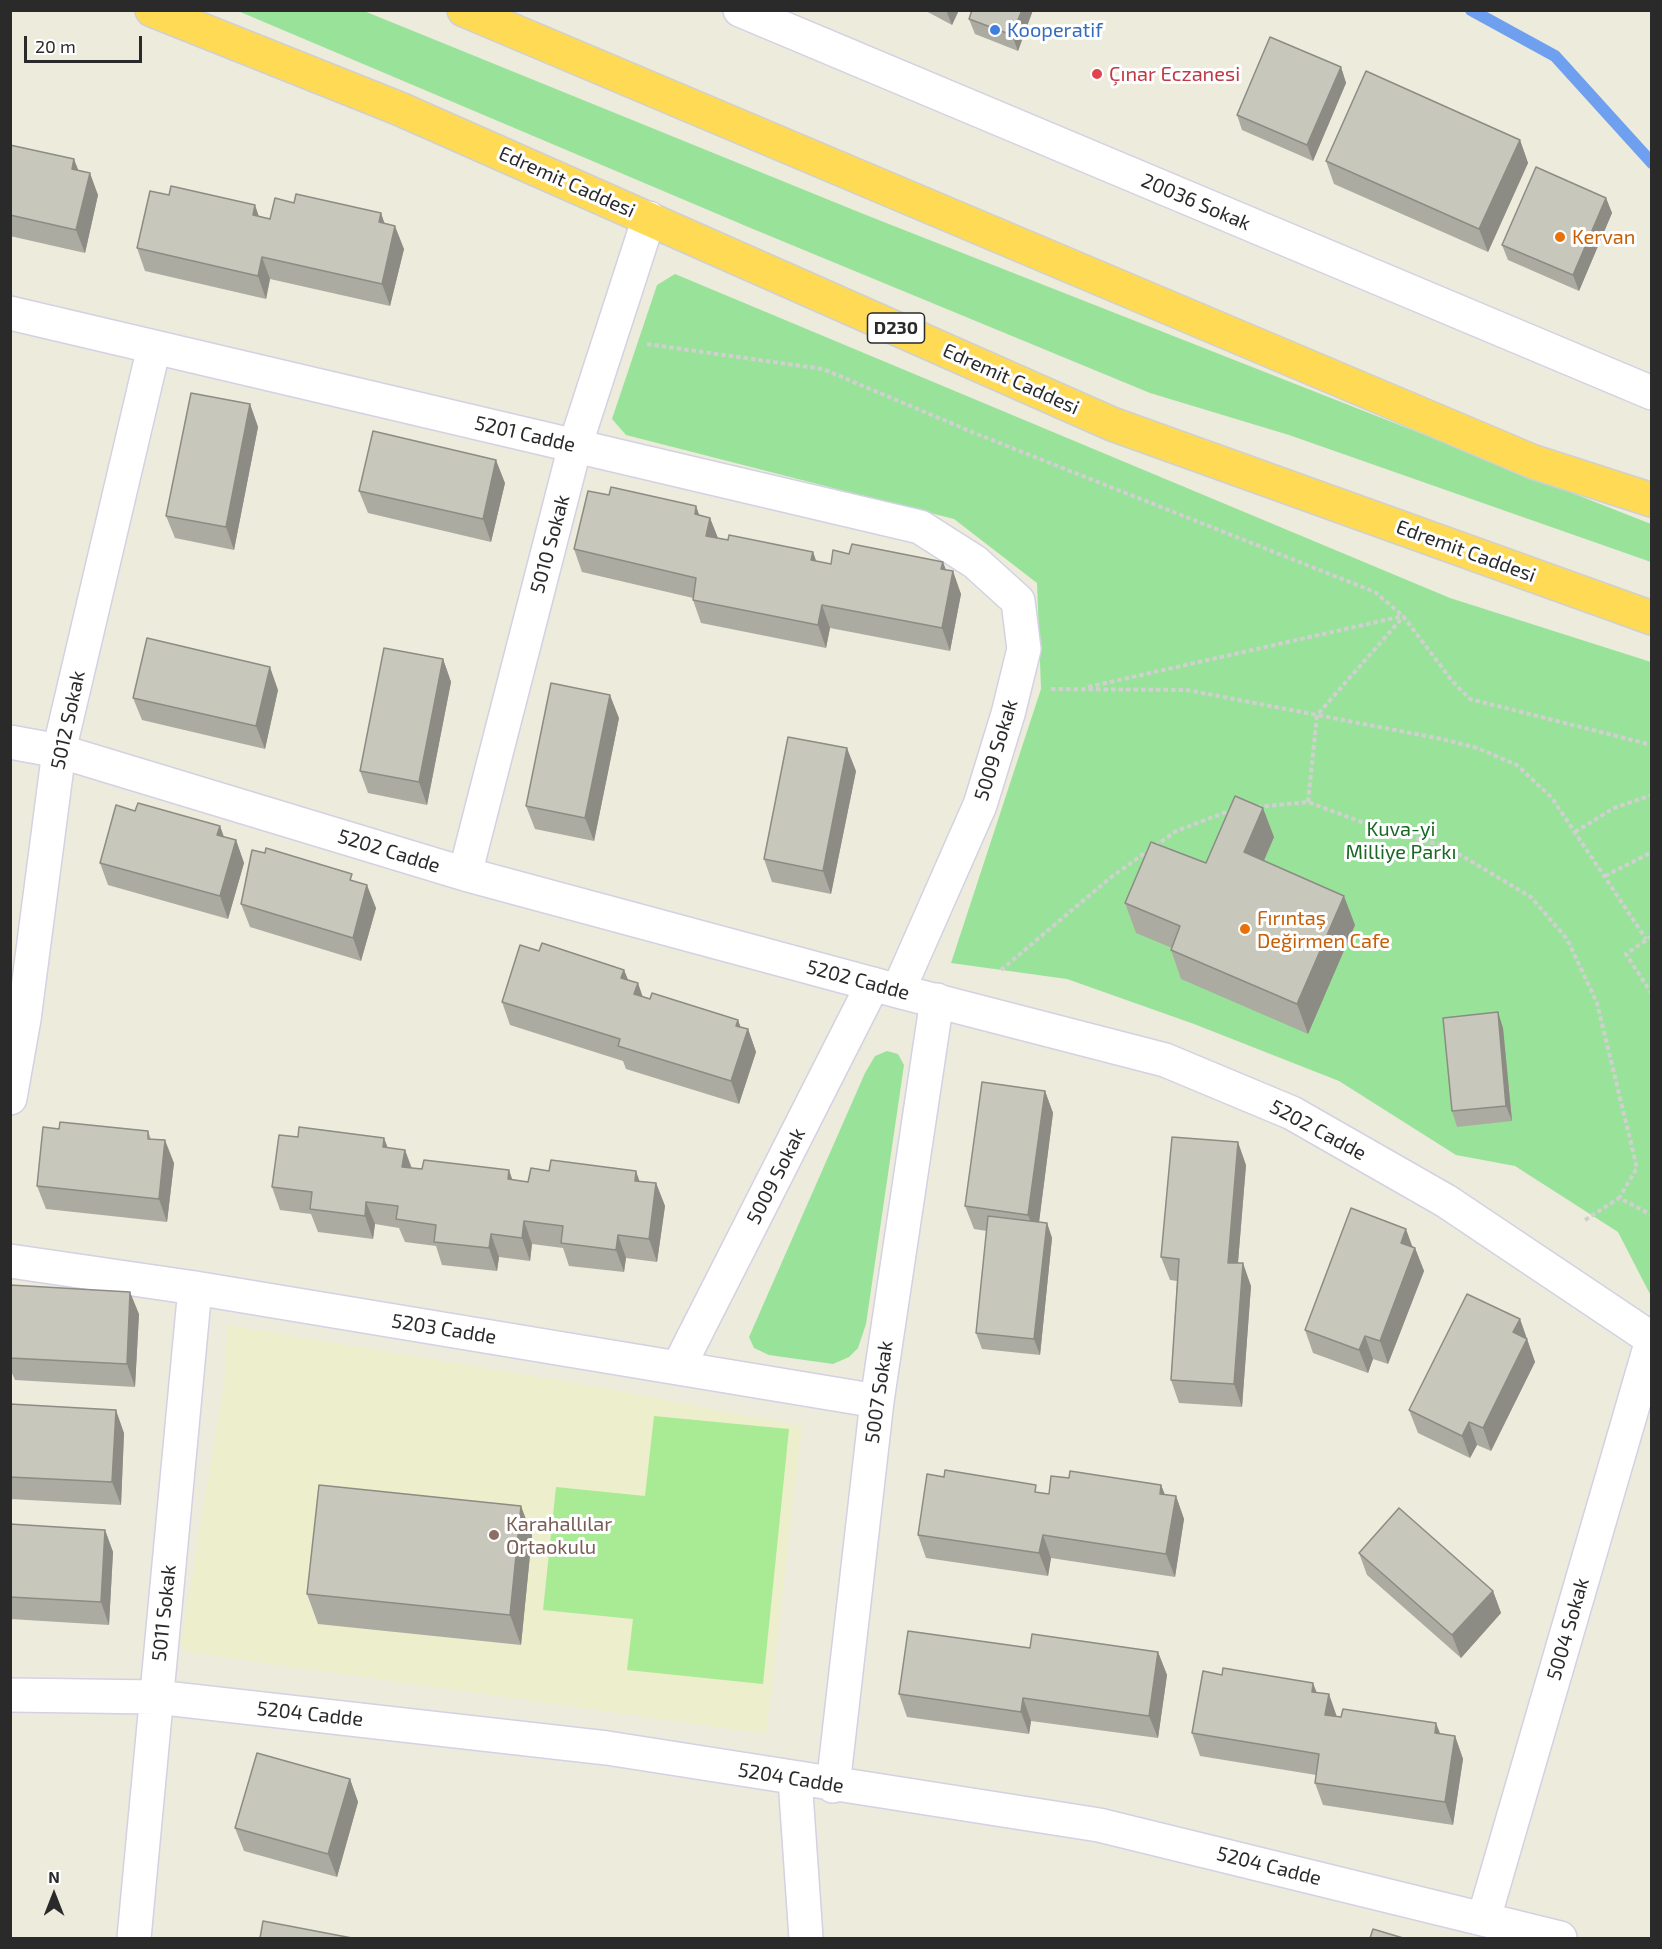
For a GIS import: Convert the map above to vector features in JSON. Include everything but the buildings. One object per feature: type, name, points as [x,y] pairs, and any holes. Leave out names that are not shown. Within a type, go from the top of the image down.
[{"type":"highway","name":"Edremit Caddesi","points":[[152,10],[400,109],[1112,424],[1652,618]]},
{"type":"highway","points":[[464,10],[1534,462],[1652,500]]},
{"type":"street","name":"20036 Sokak","points":[[740,10],[1652,393]]},
{"type":"street","name":"5010 Sokak","points":[[465,874],[575,446],[649,218]]},
{"type":"street","name":"5201 Cadde","points":[[10,313],[920,527],[975,562],[1018,601]]},
{"type":"street","name":"5012 Sokak","points":[[10,1098],[17,1018],[59,751],[154,346]]},
{"type":"street","name":"5009 Sokak","points":[[678,1368],[886,988],[980,805],[1008,714],[1024,650],[1018,601]]},
{"type":"street","name":"5202 Cadde","points":[[10,742],[59,751],[465,874],[886,988],[1165,1059],[1292,1113],[1446,1201],[1652,1340]]},
{"type":"street","name":"5007 Sokak","points":[[833,1786],[877,1401],[937,1000]]},
{"type":"street","name":"5203 Cadde","points":[[10,1261],[195,1288],[877,1401]]},
{"type":"street","name":"5011 Sokak","points":[[134,1938],[195,1288]]},
{"type":"street","name":"5004 Sokak","points":[[1484,1918],[1652,1340]]},
{"type":"street","name":"5204 Cadde","points":[[10,1695],[156,1697],[607,1748],[833,1786],[1099,1825],[1560,1938]]},
{"type":"street","points":[[795,1779],[806,1938]]},
{"type":"path","points":[[637,343],[823,369],[972,432],[1376,592],[1403,616],[1453,682],[1470,699],[1493,707],[1652,745]]},
{"type":"path","points":[[1080,689],[1403,616]]},
{"type":"path","points":[[1308,802],[1317,714],[1403,616]]},
{"type":"path","points":[[1041,689],[1188,690],[1442,739],[1476,748],[1517,765],[1552,798],[1646,939]]},
{"type":"path","points":[[1575,832],[1614,808],[1652,795]]},
{"type":"path","points":[[1252,808],[1308,802],[1367,824],[1447,847],[1531,897],[1568,939],[1597,1003],[1636,1168],[1619,1198],[1585,1220]]},
{"type":"path","points":[[1000,970],[1110,878],[1176,831],[1229,810],[1240,809]]},
{"type":"path","points":[[1605,876],[1652,852]]},
{"type":"path","points":[[1652,936],[1626,954],[1652,994]]},
{"type":"path","points":[[1619,1198],[1652,1215]]},
{"type":"shaded area","name":"Karahallılar Ortaokulu","points":[[227,1325],[581,1384],[802,1426],[766,1734],[187,1652],[181,1644],[225,1377]]},
{"type":"green space","points":[[238,11],[364,11],[866,215],[1651,524],[1651,562],[1289,435],[1150,393],[753,229]]},
{"type":"green space","name":"Kuva-yi Milliye Parkı","points":[[675,274],[1450,598],[1651,662],[1651,1296],[1618,1232],[1515,1166],[1456,1155],[1339,1081],[1194,1024],[1067,979],[951,963],[1041,689],[1037,583],[954,519],[626,435],[612,419],[657,285]]},
{"type":"green space","points":[[887,1051],[898,1054],[904,1065],[866,1324],[858,1348],[849,1357],[833,1364],[769,1355],[754,1348],[749,1337],[865,1073],[875,1056]]},
{"type":"green space","points":[[654,1416],[789,1429],[763,1684],[627,1670],[633,1619],[543,1610],[556,1487],[645,1496]]},
{"type":"waterway","points":[[1471,10],[1555,56],[1652,163]]},
{"type":"place","name":"Kooperatif","points":[[995,30]]},
{"type":"place","name":"Çınar Eczanesi","points":[[1097,74]]},
{"type":"place","name":"Kervan","points":[[1560,237]]},
{"type":"place","name":"Fırıntaş Değirmen Cafe","points":[[1245,929]]},
{"type":"place","name":"Karahallılar Ortaokulu","points":[[494,1535]]}]
